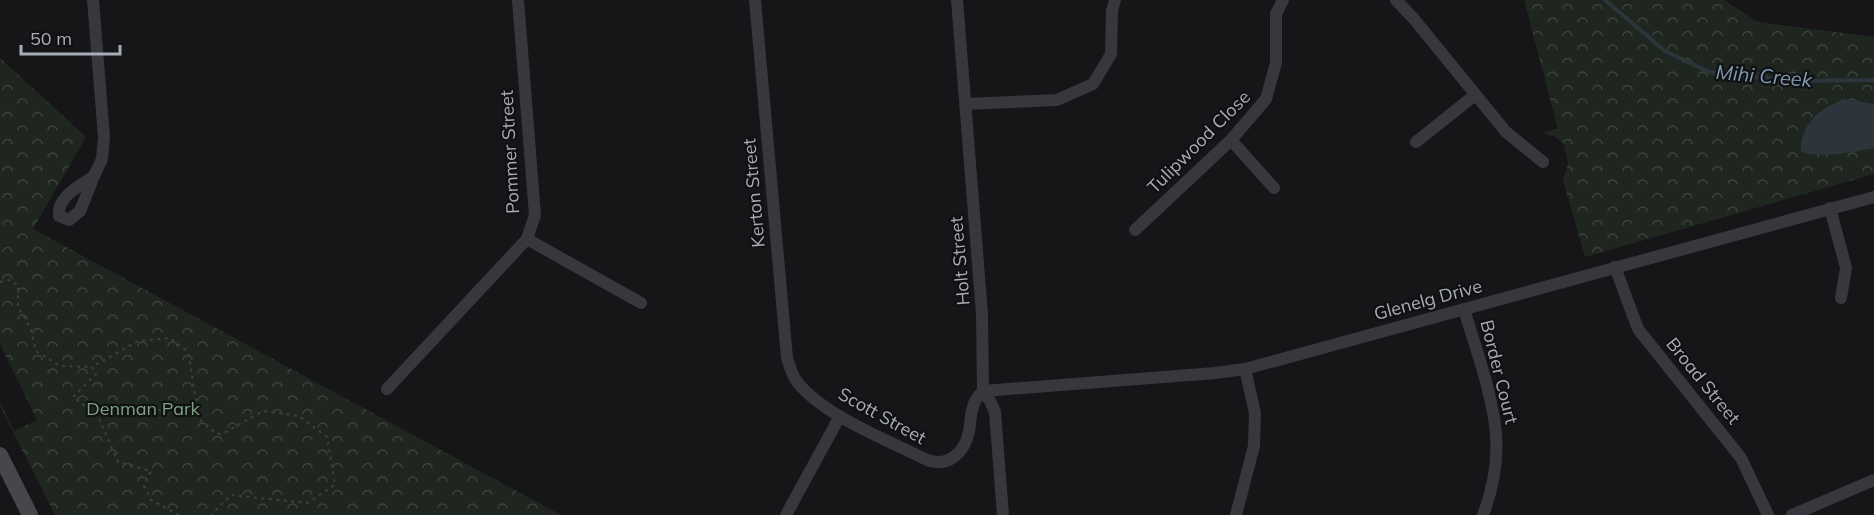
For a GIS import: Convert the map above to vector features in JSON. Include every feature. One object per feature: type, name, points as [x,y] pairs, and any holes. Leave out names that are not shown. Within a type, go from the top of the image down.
[{"type":"main road","points":[[0,454],[30,515]]},
{"type":"street","points":[[93,0],[104,137],[102,159],[94,176]]},
{"type":"street","name":"Pommer Street","points":[[387,389],[526,239],[535,215],[518,0]]},
{"type":"street","name":"Kerton Street","points":[[755,0],[787,358],[796,381]]},
{"type":"street","name":"Holt Street","points":[[957,0],[982,314],[983,391],[995,412],[1003,515]]},
{"type":"street","points":[[966,104],[1057,100],[1093,84],[1111,54],[1115,0]]},
{"type":"street","name":"Tulipwood Close","points":[[1135,230],[1231,140],[1266,99],[1276,63],[1276,14],[1283,0]]},
{"type":"street","points":[[1396,0],[1506,132],[1543,162]]},
{"type":"street","points":[[1416,142],[1475,95]]},
{"type":"street","points":[[1231,140],[1274,188]]},
{"type":"street","name":"Glenelg Drive","points":[[983,391],[1215,374],[1245,369],[1874,197]]},
{"type":"street","points":[[1830,208],[1846,268],[1841,298]]},
{"type":"street","points":[[526,239],[641,303]]},
{"type":"street","name":"Broad Street","points":[[1615,267],[1638,329],[1741,458],[1768,515]]},
{"type":"street","name":"Border Court","points":[[1464,309],[1494,413],[1497,435],[1496,463],[1490,498],[1483,515]]},
{"type":"street","points":[[1236,515],[1254,446],[1255,413],[1245,369]]},
{"type":"street","name":"Scott Street","points":[[796,381],[813,398],[840,416],[936,463],[946,462],[958,455],[964,446],[973,405],[983,391]]},
{"type":"street","points":[[786,515],[840,416]]},
{"type":"street","points":[[1792,515],[1874,480]]},
{"type":"path","points":[[0,282],[9,280],[18,285],[18,307],[30,327],[36,351],[60,366],[92,367],[138,341],[170,338],[188,352],[199,419],[217,434],[224,433],[263,411],[299,416],[327,437],[335,485],[307,503],[231,495],[211,515]]},
{"type":"path","points":[[92,367],[96,374],[73,397],[98,416],[118,462],[151,471],[144,486],[151,500],[179,515]]},
{"type":"green space","points":[[1524,0],[1724,0],[1758,22],[1874,37],[1874,174],[1585,257],[1563,180],[1568,164],[1564,144],[1544,132],[1558,129]]},
{"type":"green space","name":"Denman Park","points":[[0,58],[86,137],[33,229],[561,515],[55,515],[0,406],[0,402],[14,431],[37,420],[0,344]]},
{"type":"shaded area","points":[[1844,99],[1874,104],[1874,148],[1827,155],[1801,152],[1804,133],[1813,118],[1827,107]]},
{"type":"waterway","name":"Mihi Creek","points":[[1605,0],[1665,51],[1709,72],[1791,81],[1874,80]]}]
